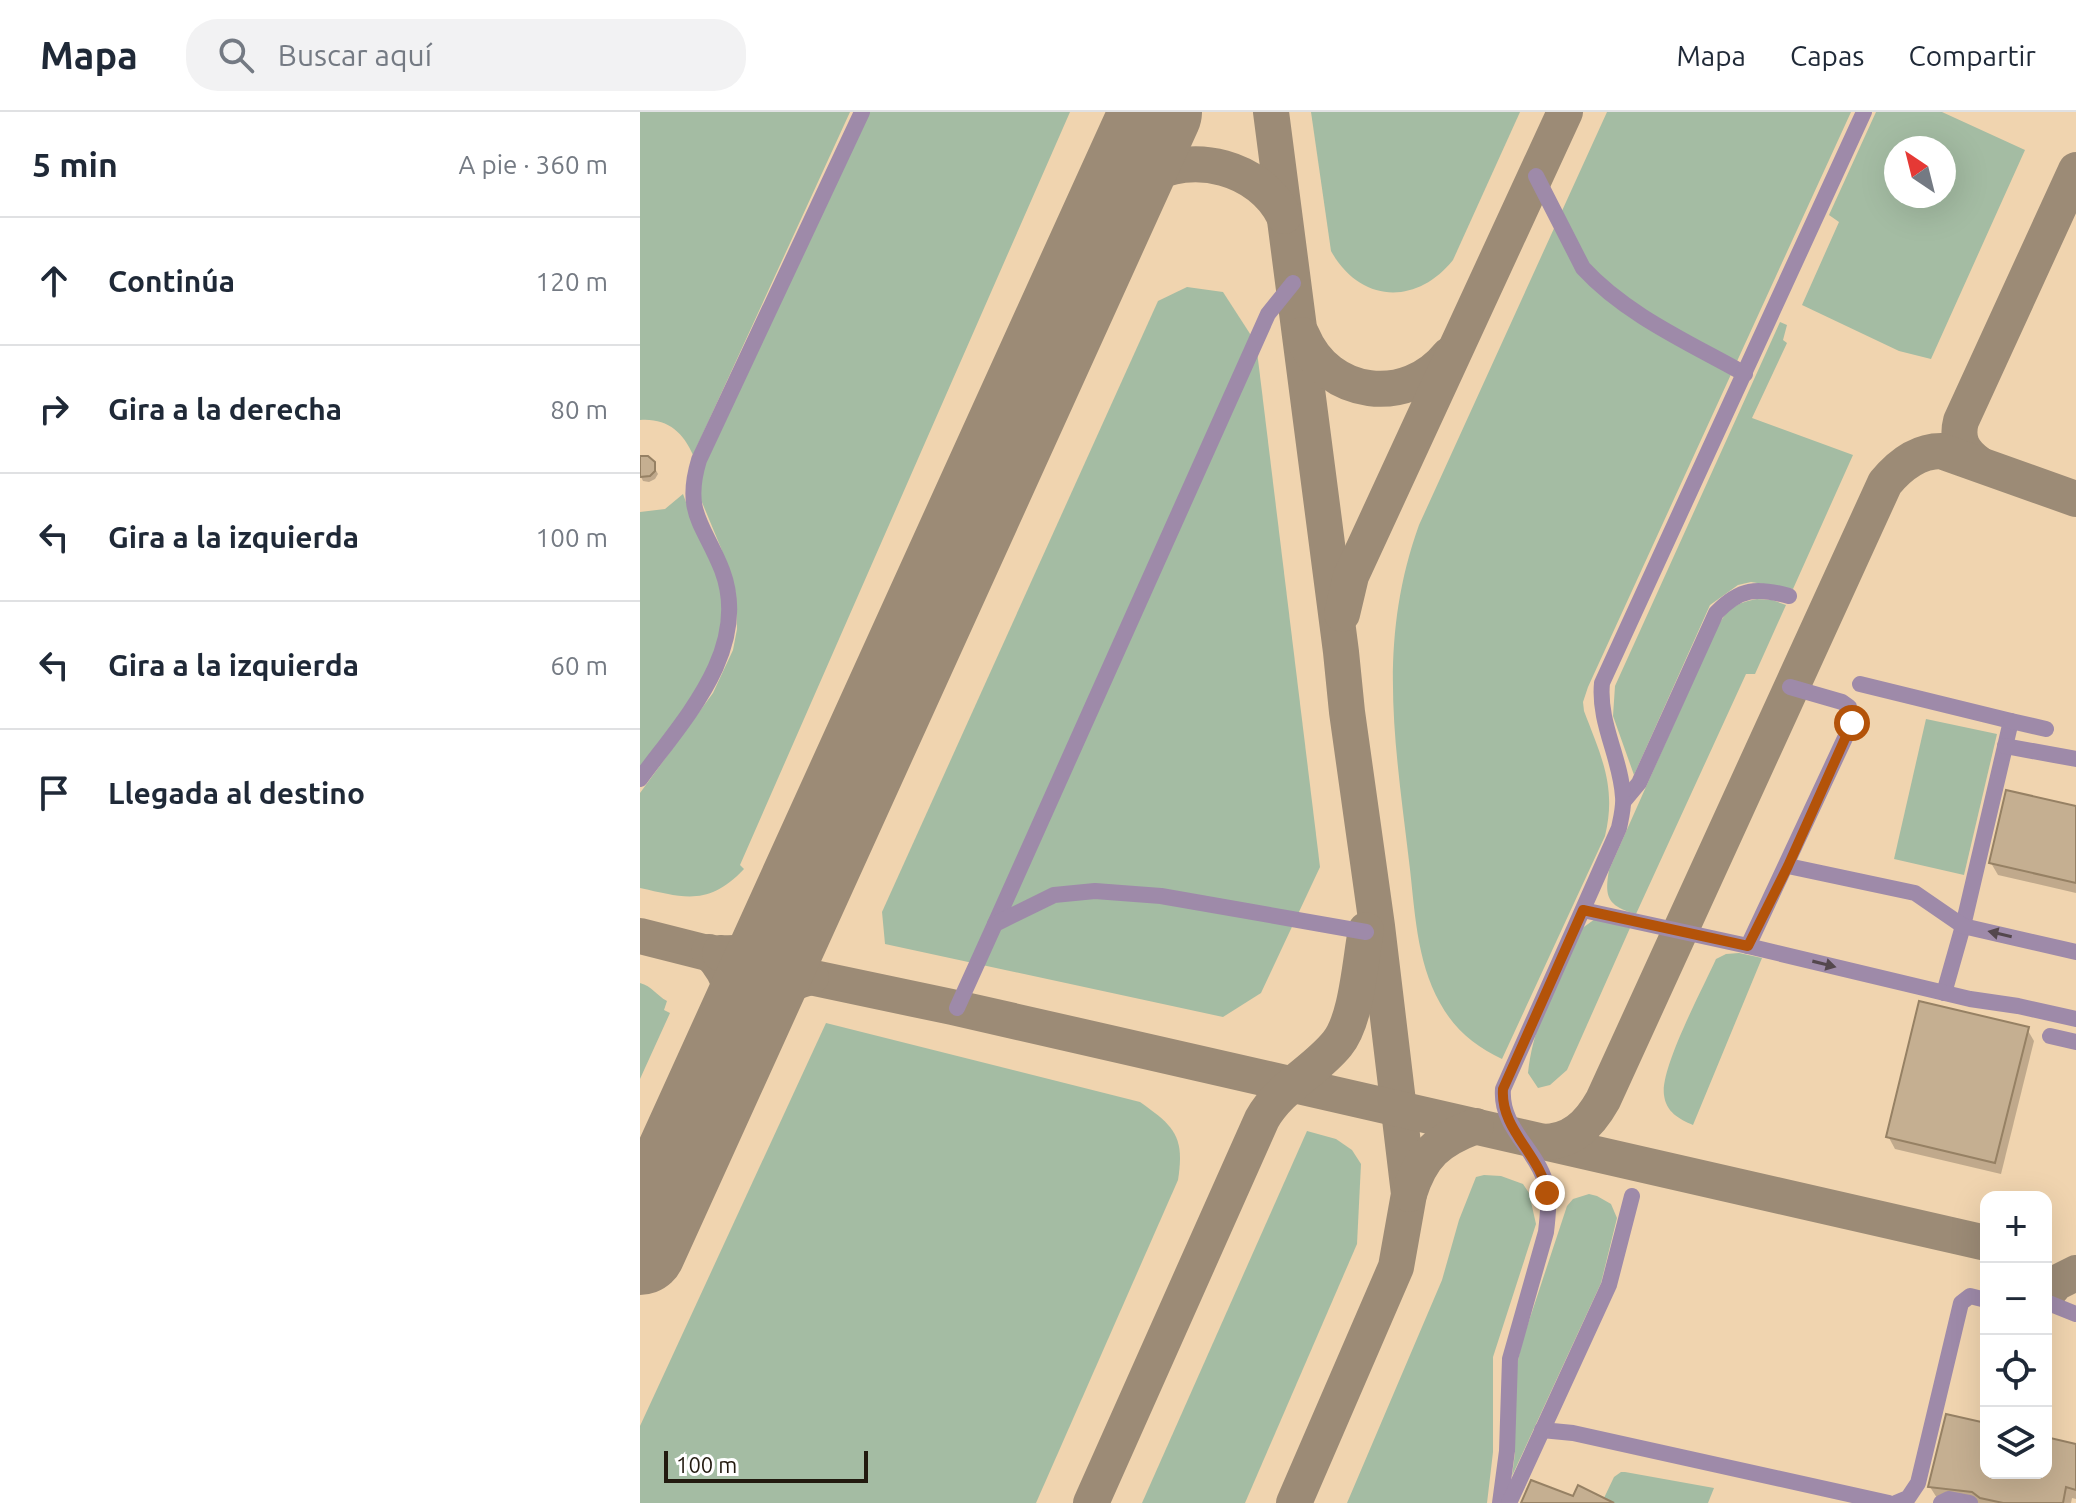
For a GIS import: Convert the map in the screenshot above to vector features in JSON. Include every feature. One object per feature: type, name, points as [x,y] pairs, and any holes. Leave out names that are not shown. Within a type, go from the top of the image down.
[{"type":"lane","points":[[640,779],[701,696],[722,652],[730,615],[728,590],[722,570],[691,498],[699,460],[862,112]]},
{"type":"lane","points":[[1500,1503],[1507,1451],[1510,1359],[1546,1232],[1549,1211],[1545,1181],[1538,1165],[1516,1135],[1505,1110],[1503,1089],[1619,828],[1624,801],[1602,712],[1602,683],[1864,112]]},
{"type":"lane","points":[[1536,176],[1583,268],[1594,281],[1615,298],[1745,374]]},
{"type":"lane","points":[[957,1008],[1268,314],[1293,283]]},
{"type":"lane","points":[[1624,801],[1639,783],[1716,613],[1739,594],[1751,591],[1765,590],[1789,596]]},
{"type":"lane","points":[[1860,684],[2046,729]]},
{"type":"lane","points":[[1748,946],[1788,866],[1852,723],[1849,707],[1842,702],[1790,687]]},
{"type":"lane","points":[[1944,993],[1963,926],[2011,721]]},
{"type":"lane","points":[[2005,746],[2076,759]]},
{"type":"lane","points":[[1788,866],[1915,893],[1963,926],[2076,952]]},
{"type":"lane","points":[[995,924],[1054,895],[1095,891],[1161,896],[1366,932]]},
{"type":"lane","points":[[1583,910],[1944,993],[2076,1019]]},
{"type":"lane","points":[[2050,1036],[2076,1042]]},
{"type":"lane","points":[[1509,1503],[1609,1285],[1632,1196]]},
{"type":"lane","points":[[1896,1503],[1908,1498],[1918,1483],[1961,1303],[1970,1296],[1980,1298]]},
{"type":"lane","points":[[2052,1304],[2076,1314]]},
{"type":"lane","points":[[1542,1430],[1573,1433],[1889,1503]]},
{"type":"lane","points":[[1941,1503],[1949,1499],[1970,1503]]},
{"type":"shaded area","points":[[640,112],[2076,112],[2076,1503],[640,1503]]},
{"type":"green space","points":[[640,112],[850,112],[693,455],[673,428],[658,421],[640,420]]},
{"type":"green space","points":[[868,112],[1070,112],[740,865],[744,869],[731,881],[708,894],[683,896],[640,888],[640,793],[713,693],[733,650],[737,629],[736,594],[699,495],[704,467]]},
{"type":"green space","points":[[1311,112],[1520,112],[1453,260],[1422,285],[1406,291],[1389,292],[1357,281],[1331,251]]},
{"type":"green space","points":[[1607,112],[1851,112],[1588,687],[1583,702],[1584,711],[1608,787],[1605,836],[1502,1059],[1475,1043],[1452,1021],[1432,987],[1421,952],[1395,733],[1394,651],[1398,610],[1419,525]]},
{"type":"green space","points":[[1876,112],[1942,112],[2025,150],[1931,359],[1899,351],[1802,305],[1839,222],[1829,215]]},
{"type":"green space","points":[[1187,287],[1223,292],[1256,343],[1320,867],[1261,993],[1223,1017],[885,944],[882,912],[1158,301]]},
{"type":"green space","points":[[1780,322],[1787,325],[1783,340],[1787,343],[1752,418],[1853,455],[1793,589],[1751,582],[1738,585],[1710,605],[1634,775],[1613,716],[1615,686]]},
{"type":"green space","points":[[683,494],[716,572],[723,599],[723,621],[709,667],[683,711],[640,769],[640,512],[665,509]]},
{"type":"green space","points":[[1757,599],[1786,605],[1755,674],[1746,674],[1636,914],[1619,908],[1608,894],[1609,870],[1717,628],[1734,607]]},
{"type":"green space","points":[[1926,719],[1997,734],[1964,875],[1894,859]]},
{"type":"green space","points":[[1595,919],[1630,928],[1567,1070],[1550,1085],[1538,1088],[1528,1073],[1541,1017],[1581,929]]},
{"type":"green space","points":[[1739,953],[1762,958],[1693,1125],[1667,1106],[1664,1095],[1669,1066],[1716,959]]},
{"type":"green space","points":[[640,983],[667,1001],[664,1010],[670,1013],[640,1079]]},
{"type":"green space","points":[[826,1023],[1140,1102],[1169,1126],[1178,1142],[1178,1180],[1036,1503],[640,1503],[640,1426]]},
{"type":"green space","points":[[1307,1131],[1336,1139],[1352,1150],[1361,1164],[1357,1244],[1245,1503],[1142,1503]]},
{"type":"green space","points":[[1501,1176],[1523,1184],[1529,1193],[1536,1224],[1493,1357],[1493,1452],[1487,1503],[1347,1503],[1442,1280],[1459,1220],[1476,1177]]},
{"type":"green space","points":[[1589,1194],[1611,1204],[1617,1218],[1601,1283],[1512,1476],[1515,1374],[1522,1342],[1567,1206],[1573,1199]]},
{"type":"green space","points":[[1621,1472],[1714,1488],[1708,1503],[1614,1503],[1604,1498],[1614,1477]]},
{"type":"building","points":[[640,456],[648,456],[655,462],[655,471],[650,476],[640,477]]},
{"type":"building","points":[[2006,790],[2076,806],[2076,883],[1989,863]]},
{"type":"building","points":[[1919,1001],[2029,1027],[1995,1163],[1886,1137]]},
{"type":"building","points":[[1946,1414],[1980,1422],[1980,1479],[2052,1479],[2052,1438],[2076,1444],[2076,1490],[2066,1487],[2063,1503],[2003,1503],[1980,1498],[1972,1492],[1928,1487]]},
{"type":"building","points":[[1531,1480],[1573,1496],[1578,1485],[1614,1503],[1521,1503]]},
{"type":"taxiway","points":[[1271,112],[1409,1194],[1396,1267],[1294,1503]]},
{"type":"taxiway","points":[[1342,614],[1351,576],[1565,112]]},
{"type":"taxiway","points":[[1102,230],[1121,201],[1139,183],[1164,169],[1184,165],[1224,168],[1242,175],[1273,199],[1284,216]]},
{"type":"taxiway","points":[[1978,463],[1962,445],[1959,434],[1961,421],[2076,170]]},
{"type":"taxiway","points":[[1302,335],[1314,356],[1330,372],[1349,383],[1370,388],[1391,388],[1412,383],[1432,372],[1449,355]]},
{"type":"taxiway","points":[[1540,1142],[1551,1142],[1578,1131],[1603,1100],[1885,483],[1909,461],[1941,451],[2076,499]]},
{"type":"taxiway","points":[[720,953],[742,952],[760,945],[790,918]]},
{"type":"taxiway","points":[[1091,1503],[1262,1119],[1278,1098],[1328,1054],[1344,1033],[1357,990],[1366,930]]},
{"type":"taxiway","points":[[640,936],[767,968],[952,1007],[1980,1242]]},
{"type":"taxiway","points":[[709,952],[729,982],[734,1004],[734,1041]]},
{"type":"taxiway","points":[[744,1019],[774,993],[811,977]]},
{"type":"taxiway","points":[[1409,1194],[1425,1159],[1441,1143],[1476,1126]]},
{"type":"taxiway","points":[[2052,1288],[2076,1273]]},
{"type":"runway","points":[[640,1249],[1156,112]]},
{"type":"route","points":[[1547,1193],[1538,1165],[1516,1135],[1505,1110],[1503,1089],[1583,910],[1748,946],[1788,866],[1852,723]]}]
